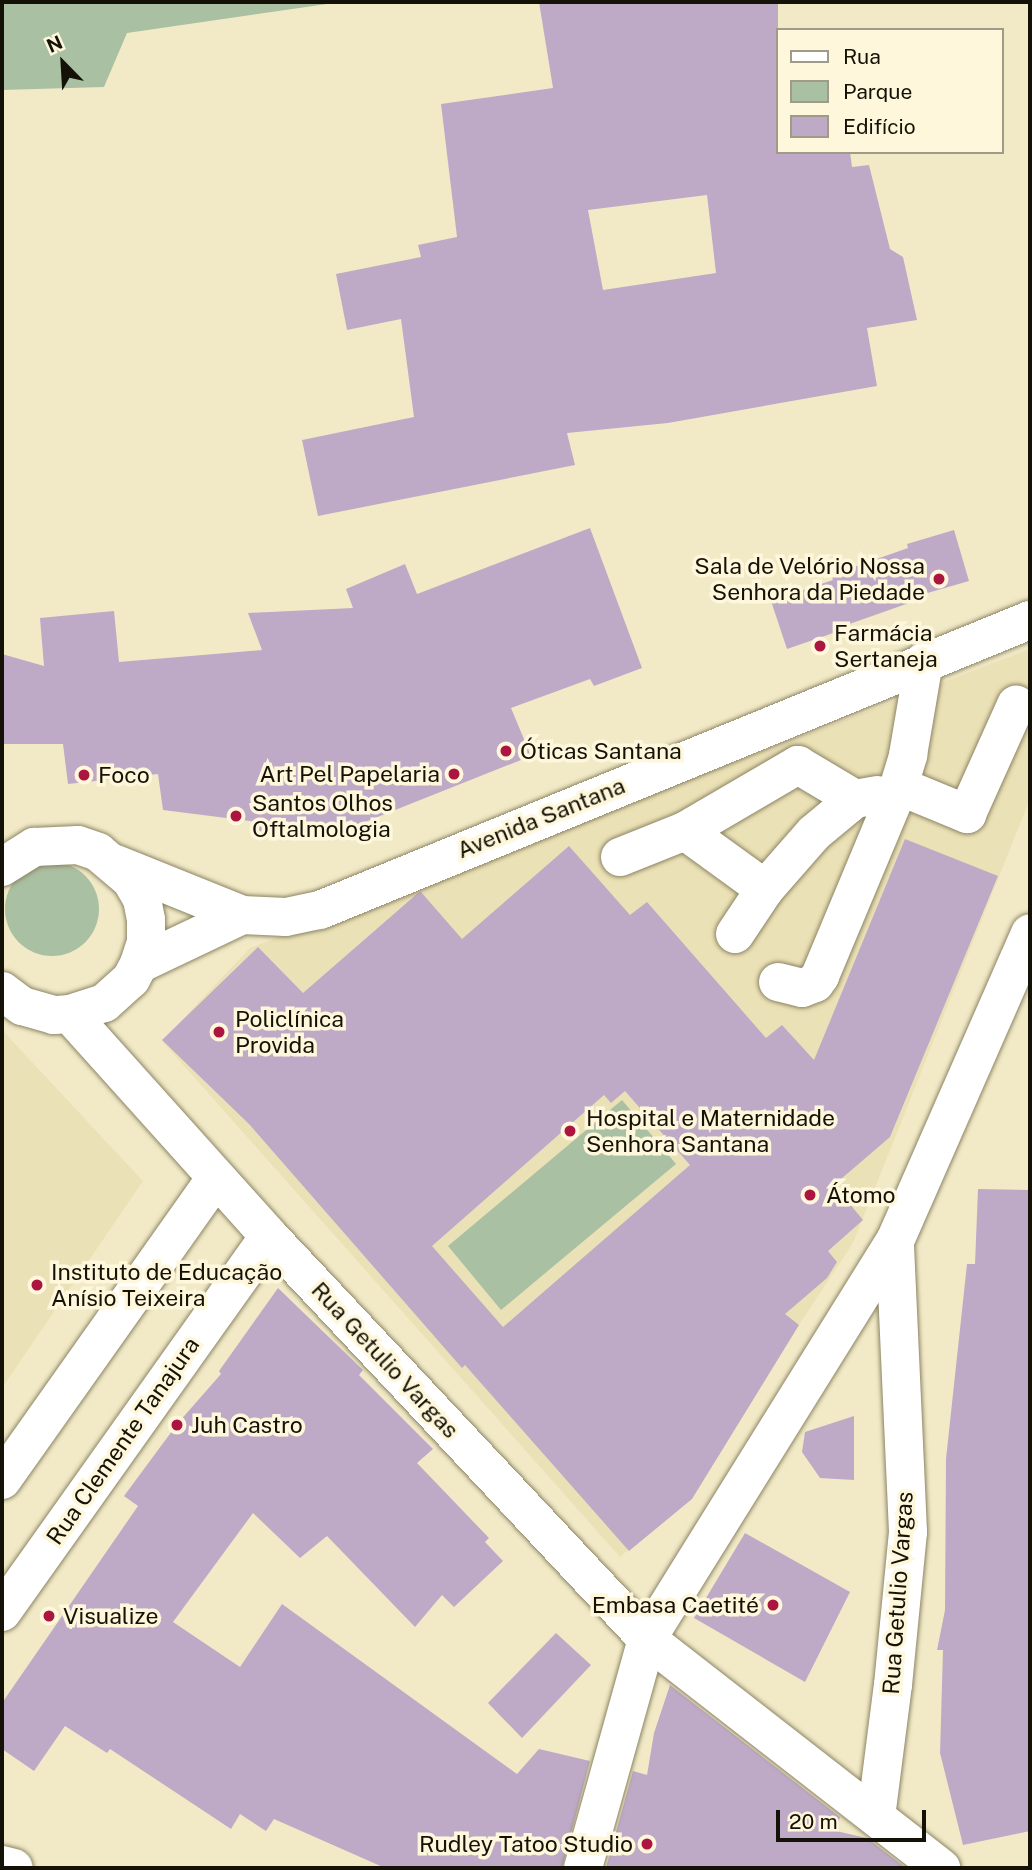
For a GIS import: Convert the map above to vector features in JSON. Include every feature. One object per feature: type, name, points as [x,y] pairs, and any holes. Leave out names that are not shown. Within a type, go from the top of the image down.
[{"type":"main road","name":"Avenida Santana","points":[[18,843],[78,845],[98,852],[116,864],[242,915],[286,917],[320,910],[924,661],[1030,620]]},
{"type":"main road","points":[[778,982],[802,988],[815,983],[820,976],[898,789],[908,755],[924,661]]},
{"type":"main road","points":[[735,934],[765,889],[814,833],[855,799],[898,789],[967,814],[1016,705]]},
{"type":"main road","points":[[620,857],[685,831],[798,765],[855,799]]},
{"type":"main road","points":[[685,831],[765,889]]},
{"type":"main road","points":[[2,867],[18,843]]},
{"type":"main road","points":[[2,991],[22,1006],[37,1012],[70,1014],[104,1003],[131,979],[146,943],[146,920],[136,890],[116,864]]},
{"type":"main road","name":"Avenida Santana","points":[[139,964],[242,915]]},
{"type":"main road","name":"Rua Getulio Vargas","points":[[583,1868],[647,1639],[895,1241],[1030,933]]},
{"type":"main road","name":"Rua Getulio Vargas","points":[[70,1014],[215,1179],[647,1639],[941,1868]]},
{"type":"main road","points":[[2,1479],[215,1179]]},
{"type":"main road","name":"Rua Clemente Tanajura","points":[[2,1612],[269,1236]]},
{"type":"main road","name":"Rua Getulio Vargas","points":[[876,1817],[893,1685],[908,1532],[895,1241]]},
{"type":"main road","points":[[2,1865],[14,1868]]},
{"type":"shaded area","name":"Hospital e Maternidade Senhora Santana","points":[[1030,649],[1030,799],[853,1243],[696,1492],[620,1557],[162,1041],[250,948]]},
{"type":"shaded area","name":"Instituto de Educação Anísio Teixeira","points":[[2,1030],[143,1181],[2,1388]]},
{"type":"green space","points":[[2,2],[341,2],[127,33],[104,87],[2,90]]},
{"type":"green space","points":[[52,862],[70,866],[85,876],[95,891],[99,909],[95,927],[85,942],[70,952],[52,956],[34,952],[19,942],[9,927],[5,909],[9,891],[19,876],[34,866]]},
{"type":"green space","points":[[622,1100],[676,1164],[501,1310],[448,1246]]},
{"type":"building","points":[[539,2],[778,2],[776,154],[850,154],[852,167],[869,165],[890,249],[903,257],[917,320],[867,328],[877,386],[668,423],[567,433],[575,465],[318,516],[302,440],[414,417],[401,319],[347,330],[336,274],[421,257],[418,245],[457,237],[441,104],[553,88]],"holes":[[[707,195],[716,273],[603,290],[588,210]]]},
{"type":"building","points":[[590,528],[642,668],[594,686],[590,679],[511,708],[531,756],[355,826],[352,820],[294,835],[258,831],[258,822],[163,810],[158,774],[68,784],[63,744],[2,744],[2,654],[44,666],[40,618],[114,611],[119,662],[262,650],[248,613],[353,608],[346,589],[405,564],[417,594]]},
{"type":"building","points":[[954,530],[969,581],[907,599],[909,603],[787,649],[771,601],[833,580],[831,575],[908,548],[907,544]]},
{"type":"building","name":"Hospital e Maternidade Senhora Santana","points":[[905,839],[998,876],[890,1137],[834,1185],[863,1220],[828,1251],[837,1262],[827,1278],[785,1314],[799,1325],[692,1499],[629,1551],[465,1365],[462,1368],[249,1124],[162,1040],[258,947],[303,993],[418,893],[421,892],[462,939],[569,846],[630,915],[647,902],[766,1038],[782,1025],[814,1060]],"holes":[[[625,1091],[690,1165],[503,1327],[432,1246],[604,1095],[611,1103]]]},
{"type":"building","points":[[978,1189],[1030,1190],[1030,1831],[963,1845],[940,1753],[943,1650],[937,1650],[945,1610],[946,1459],[967,1264],[975,1264]]},
{"type":"building","points":[[278,1288],[363,1370],[359,1375],[433,1449],[417,1463],[489,1538],[485,1542],[503,1561],[454,1607],[442,1595],[415,1627],[327,1536],[300,1558],[253,1513],[173,1622],[240,1667],[282,1604],[517,1774],[539,1749],[590,1761],[562,1868],[385,1868],[274,1819],[266,1831],[240,1814],[231,1829],[110,1749],[107,1753],[65,1726],[34,1771],[2,1749],[2,1703],[138,1506],[124,1496],[178,1423],[221,1374],[219,1371]]},
{"type":"building","points":[[854,1416],[854,1480],[820,1478],[802,1452],[805,1432]]},
{"type":"building","name":"Embasa Caetité","points":[[745,1533],[850,1592],[805,1682],[694,1618]]},
{"type":"building","points":[[556,1633],[591,1665],[522,1738],[488,1703]]},
{"type":"building","points":[[670,1685],[840,1817],[836,1831],[867,1838],[906,1868],[606,1868],[633,1771],[647,1775],[654,1733]]},
{"type":"place","name":"Sala de Velório Nossa Senhora da Piedade","points":[[939,579]]},
{"type":"place","name":"Farmácia Sertaneja","points":[[820,646]]},
{"type":"place","name":"Óticas Santana","points":[[506,751]]},
{"type":"place","name":"Art Pel Papelaria","points":[[454,774]]},
{"type":"place","name":"Foco","points":[[84,775]]},
{"type":"place","name":"Santos Olhos Oftalmologia","points":[[236,816]]},
{"type":"place","name":"Policlínica Provida","points":[[219,1032]]},
{"type":"place","name":"Hospital e Maternidade Senhora Santana","points":[[570,1131]]},
{"type":"place","name":"Átomo","points":[[810,1195]]},
{"type":"place","name":"Instituto de Educação Anísio Teixeira","points":[[37,1285]]},
{"type":"place","name":"Juh Castro","points":[[177,1425]]},
{"type":"place","name":"Embasa Caetité","points":[[773,1605]]},
{"type":"place","name":"Visualize","points":[[49,1616]]},
{"type":"place","name":"Rudley Tatoo Studio","points":[[647,1844]]}]
